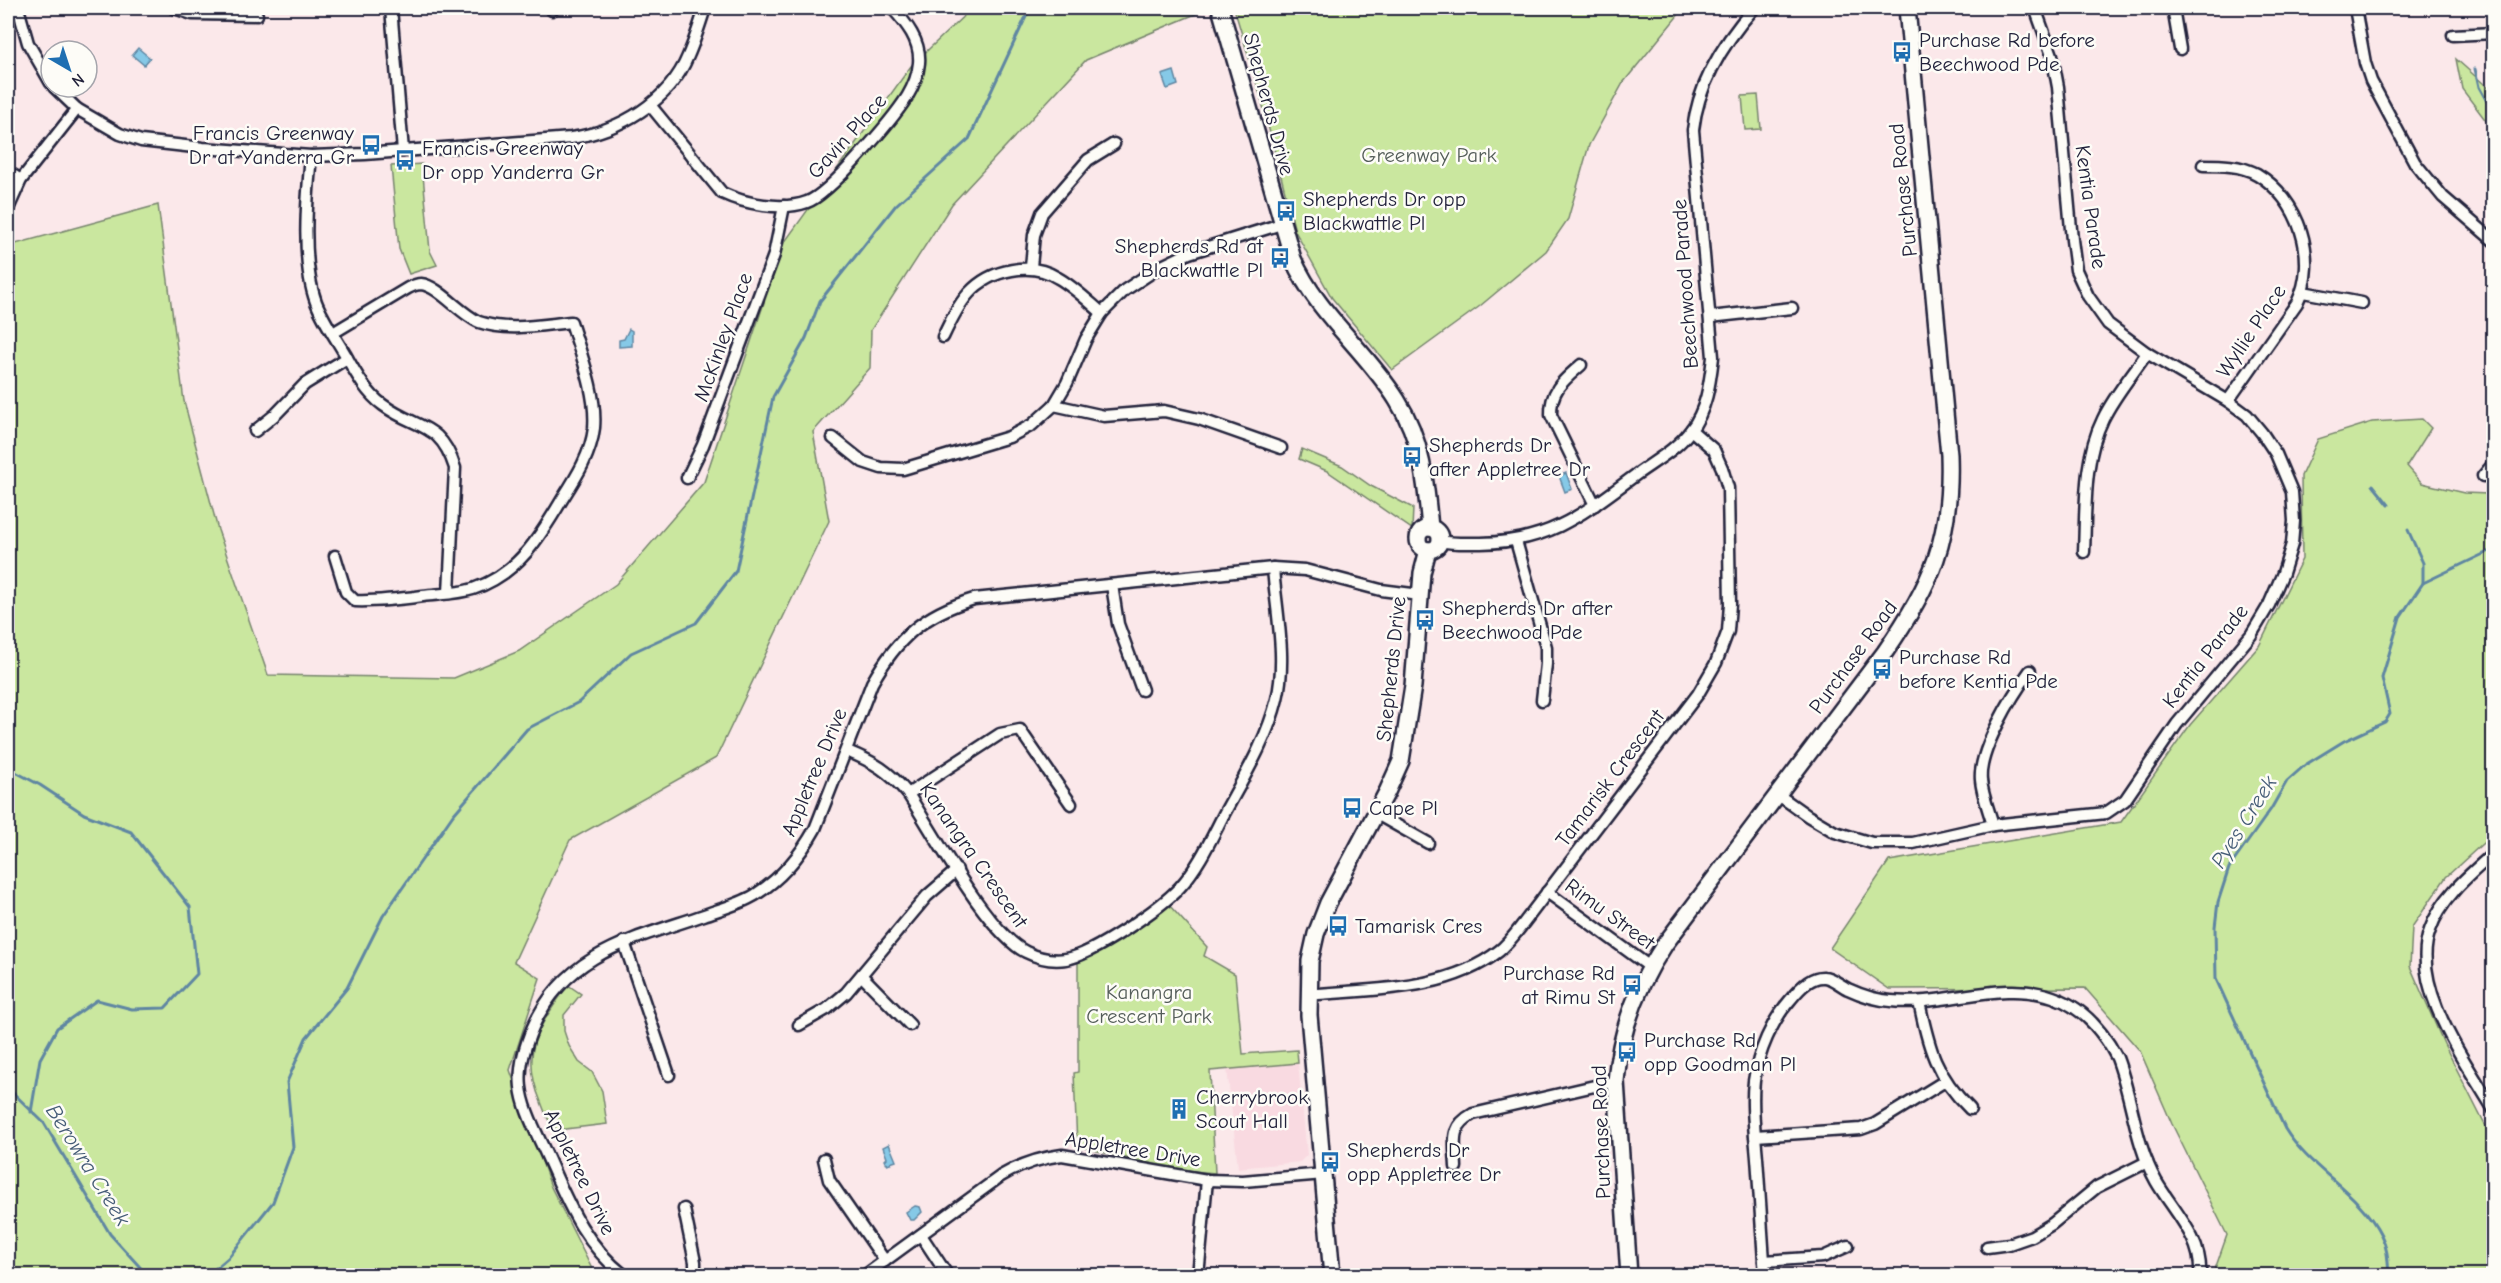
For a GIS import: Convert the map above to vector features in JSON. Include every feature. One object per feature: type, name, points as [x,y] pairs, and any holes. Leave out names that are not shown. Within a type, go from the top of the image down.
[{"type":"main road","name":"Shepherds Drive","points":[[1220,8],[1293,259],[1308,289],[1383,381],[1403,411],[1422,460],[1430,528],[1420,533],[1418,541],[1421,547],[1434,545],[1420,594],[1413,687],[1405,746],[1394,777],[1321,918],[1312,947],[1308,995],[1332,1275]]},
{"type":"main road","name":"Purchase Road","points":[[1629,1275],[1616,1081],[1620,1049],[1627,1022],[1650,967],[1914,610],[1929,579],[1944,529],[1949,497],[1949,455],[1907,8]]},
{"type":"street","points":[[18,8],[28,43],[39,62]]},
{"type":"street","points":[[174,8],[192,14],[257,15]]},
{"type":"street","points":[[391,8],[403,151]]},
{"type":"street","points":[[66,99],[76,109],[101,125],[141,141],[311,156],[585,136],[625,121],[650,105],[677,76],[688,57],[705,8]]},
{"type":"street","name":"Gavin Place","points":[[650,105],[722,193],[738,200],[784,206],[807,202],[824,193],[906,98],[916,80],[920,62],[918,46],[910,27],[892,8]]},
{"type":"street","name":"Beechwood Parade","points":[[1434,545],[1516,541],[1556,529],[1594,505],[1678,444],[1691,430],[1710,388],[1713,357],[1693,130],[1695,108],[1704,81],[1754,8]]},
{"type":"street","name":"Kentia Parade","points":[[1777,794],[1835,832],[1872,843],[1913,843],[1993,825],[2106,813],[2126,800],[2177,723],[2251,635],[2269,605],[2283,573],[2292,544],[2294,521],[2292,492],[2276,454],[2262,433],[2247,415],[2228,401],[2147,353],[2108,324],[2088,296],[2076,270],[2058,87],[2052,55],[2035,8]]},
{"type":"street","points":[[2173,8],[2180,49]]},
{"type":"street","points":[[2355,8],[2364,63],[2371,81],[2415,163],[2443,197],[2493,241]]},
{"type":"street","points":[[2453,35],[2493,33]]},
{"type":"street","points":[[8,209],[21,180],[76,109]]},
{"type":"street","points":[[1031,267],[1034,235],[1042,213],[1088,160],[1114,144]]},
{"type":"street","points":[[311,156],[307,219],[310,271],[316,301],[368,392],[401,416],[429,428],[442,439],[449,450],[455,468],[449,593]]},
{"type":"street","name":"Wyllie Place","points":[[2203,165],[2230,165],[2256,174],[2286,200],[2304,239],[2306,271],[2302,292],[2297,303],[2228,401]]},
{"type":"street","points":[[8,172],[21,180]]},
{"type":"street","name":"McKinley Place","points":[[687,478],[703,445],[774,255],[784,206]]},
{"type":"street","points":[[833,438],[863,462],[881,468],[903,469],[1010,437],[1032,425],[1054,405],[1067,383],[1086,339],[1102,313],[1125,290],[1160,267],[1189,253],[1281,224]]},
{"type":"street","points":[[943,337],[969,293],[986,279],[1009,271],[1031,267],[1058,277],[1102,313]]},
{"type":"street","points":[[333,333],[408,288],[420,284],[431,287],[462,313],[496,327],[571,322],[593,408],[591,446],[580,470],[536,543],[515,566],[497,579],[472,589],[449,593],[370,602],[355,601],[346,592],[335,556]]},
{"type":"street","points":[[2302,292],[2361,303]]},
{"type":"street","points":[[1710,317],[1792,308]]},
{"type":"street","points":[[2084,552],[2087,482],[2091,452],[2103,419],[2147,353]]},
{"type":"street","points":[[255,430],[276,414],[305,384],[347,358]]},
{"type":"street","points":[[1581,365],[1557,387],[1551,402],[1551,415],[1594,505]]},
{"type":"street","points":[[1054,405],[1104,416],[1164,411],[1199,419],[1281,448]]},
{"type":"street","name":"Tamarisk Crescent","points":[[1308,995],[1415,984],[1446,978],[1474,968],[1500,950],[1698,694],[1716,663],[1728,632],[1730,604],[1728,488],[1714,450],[1691,430]]},
{"type":"street","points":[[2483,476],[2493,463]]},
{"type":"street","points":[[1516,541],[1546,646],[1542,700]]},
{"type":"street","name":"Appletree Drive","points":[[625,1275],[597,1252],[578,1223],[531,1121],[521,1088],[519,1067],[526,1042],[542,1007],[558,986],[577,968],[604,951],[624,942],[725,908],[753,896],[772,883],[803,851],[815,829],[872,683],[884,661],[899,641],[938,612],[974,599],[1273,568],[1305,570],[1381,590],[1420,594]]},
{"type":"street","name":"Kanangra Crescent","points":[[846,751],[874,762],[893,776],[908,794],[991,920],[1009,942],[1027,953],[1047,959],[1066,959],[1085,953],[1158,907],[1179,888],[1197,866],[1270,724],[1277,697],[1280,661],[1273,568]]},
{"type":"street","points":[[1112,585],[1118,624],[1142,690]]},
{"type":"street","points":[[1993,825],[1981,781],[1985,754],[2014,693],[2030,671]]},
{"type":"street","points":[[908,794],[1000,734],[1020,730],[1071,804]]},
{"type":"street","points":[[1375,813],[1428,843]]},
{"type":"street","points":[[2493,854],[2471,873],[2446,900],[2430,930],[2426,948],[2426,975],[2432,999],[2493,1110]]},
{"type":"street","points":[[799,1025],[826,1009],[862,976],[927,896],[957,870]]},
{"type":"street","name":"Rimu Street","points":[[1547,892],[1650,967]]},
{"type":"street","points":[[624,942],[669,1075]]},
{"type":"street","points":[[862,976],[910,1025]]},
{"type":"street","points":[[1765,1275],[1755,1136],[1754,1082],[1772,1027],[1789,1000],[1804,985],[1817,978],[1826,977],[1850,990],[1891,1002],[1920,1002],[2013,991],[2044,994],[2073,1006],[2098,1028],[2117,1058],[2147,1162],[2155,1180],[2188,1229],[2196,1248],[2199,1275]]},
{"type":"street","points":[[1920,1002],[1928,1045],[1945,1081],[1970,1109]]},
{"type":"street","points":[[1456,1167],[1454,1133],[1460,1121],[1473,1114],[1616,1081]]},
{"type":"street","points":[[1755,1136],[1861,1129],[1875,1124],[1945,1081]]},
{"type":"street","name":"Appletree Drive","points":[[864,1275],[1001,1176],[1041,1157],[1062,1155],[1207,1180],[1243,1181],[1324,1174]]},
{"type":"street","points":[[824,1159],[829,1180],[885,1261]]},
{"type":"street","points":[[1987,1247],[2009,1244],[2032,1236],[2052,1224],[2097,1187],[2147,1162]]},
{"type":"street","points":[[1198,1275],[1207,1180]]},
{"type":"street","points":[[684,1209],[695,1262],[695,1275]]},
{"type":"street","points":[[921,1235],[948,1275]]},
{"type":"street","points":[[1764,1261],[1823,1257],[1848,1246]]},
{"type":"shaded area","points":[[1298,1063],[1307,1155],[1300,1162],[1238,1168],[1227,1069]]},
{"type":"green space","points":[[972,8],[1204,8],[1205,10],[1086,60],[952,204],[871,330],[870,368],[813,432],[829,521],[716,758],[570,840],[514,962],[540,978],[510,1070],[551,1187],[595,1275],[8,1276],[8,246],[158,205],[184,401],[218,530],[268,675],[454,678],[519,651],[616,584],[704,482],[784,243],[911,66]]},
{"type":"green space","name":"Greenway Park","points":[[1234,8],[1684,8],[1623,83],[1589,145],[1568,219],[1546,251],[1480,306],[1392,370],[1332,298],[1295,231],[1261,98]]},
{"type":"green space","points":[[2456,59],[2493,92],[2493,130],[2462,89]]},
{"type":"green space","points":[[1758,95],[1761,129],[1745,130],[1742,96]]},
{"type":"green space","points":[[422,164],[430,251],[437,265],[409,274],[399,249],[391,166]]},
{"type":"green space","points":[[2422,419],[2431,428],[2407,466],[2422,483],[2464,493],[2488,494],[2493,486],[2493,834],[2446,877],[2412,927],[2410,966],[2444,1044],[2488,1131],[2493,1136],[2493,1275],[2213,1275],[2227,1235],[2172,1124],[2140,1051],[2085,988],[1889,989],[1830,948],[1889,861],[2121,822],[2190,725],[2259,646],[2302,559],[2301,476],[2318,439],[2372,422]]},
{"type":"green space","points":[[1302,449],[1342,466],[1371,486],[1413,508],[1412,529],[1327,471],[1299,459]]},
{"type":"green space","name":"Kanangra Crescent Park","points":[[1169,905],[1207,947],[1204,956],[1235,974],[1243,1054],[1297,1050],[1298,1063],[1210,1071],[1215,1173],[1171,1169],[1077,1146],[1074,1073],[1078,1072],[1078,962],[1101,950]]},
{"type":"green space","points":[[568,985],[581,994],[564,1015],[564,1031],[569,1046],[579,1062],[592,1072],[602,1091],[607,1124],[557,1130],[547,1117],[535,1084],[532,1053],[541,1027]]},
{"type":"water","points":[[138,48],[150,58],[144,65],[132,55]]},
{"type":"water","points":[[1174,71],[1178,85],[1167,89],[1162,75]]},
{"type":"water","points":[[629,329],[632,331],[632,346],[619,347],[619,340],[624,339]]},
{"type":"water","points":[[1566,473],[1572,489],[1565,492],[1559,476]]},
{"type":"water","points":[[889,1144],[896,1161],[887,1164],[883,1147]]},
{"type":"water","points":[[915,1206],[920,1207],[922,1212],[914,1220],[910,1220],[906,1212]]},
{"type":"waterway","points":[[207,1276],[228,1258],[273,1202],[293,1147],[287,1082],[306,1038],[347,988],[383,916],[453,815],[527,729],[579,702],[631,653],[696,623],[736,571],[773,397],[806,338],[820,301],[896,205],[969,139],[1030,8]]},
{"type":"waterway","points":[[2475,69],[2479,87],[2494,114]]},
{"type":"waterway","points":[[2373,485],[2389,505]]},
{"type":"waterway","points":[[2408,530],[2423,563],[2423,583]]},
{"type":"waterway","name":"Pyes Creek","points":[[2389,1276],[2385,1245],[2372,1220],[2348,1193],[2295,1144],[2285,1129],[2216,979],[2215,927],[2218,902],[2229,868],[2271,809],[2287,781],[2305,765],[2344,741],[2385,722],[2390,714],[2382,678],[2400,617],[2423,583],[2494,549]]},
{"type":"waterway","name":"Berowra Creek","points":[[8,768],[40,785],[84,814],[131,832],[190,907],[197,974],[165,1008],[132,1009],[97,1000],[57,1028],[40,1059],[31,1112]]},
{"type":"waterway","name":"Berowra Creek","points":[[8,1088],[44,1123],[110,1234],[148,1276]]},
{"type":"place","name":"Purchase Rd before Beechwood Pde","points":[[1902,52]]},
{"type":"place","name":"Francis Greenway Dr at Yanderra Gr","points":[[371,145]]},
{"type":"place","name":"Francis Greenway Dr opp Yanderra Gr","points":[[405,160]]},
{"type":"place","name":"Shepherds Dr opp Blackwattle Pl","points":[[1286,211]]},
{"type":"place","name":"Shepherds Rd at Blackwattle Pl","points":[[1280,258]]},
{"type":"place","name":"Shepherds Dr after Appletree Dr","points":[[1412,457]]},
{"type":"place","name":"Shepherds Dr after Beechwood Pde","points":[[1425,620]]},
{"type":"place","name":"Purchase Rd before Kentia Pde","points":[[1882,669]]},
{"type":"place","name":"Cape Pl","points":[[1352,808]]},
{"type":"place","name":"Tamarisk Cres","points":[[1338,926]]},
{"type":"place","name":"Purchase Rd at Rimu St","points":[[1632,985]]},
{"type":"place","name":"Purchase Rd opp Goodman Pl","points":[[1627,1052]]},
{"type":"place","name":"Cherrybrook Scout Hall","points":[[1179,1109]]},
{"type":"place","name":"Shepherds Dr opp Appletree Dr","points":[[1330,1162]]}]
